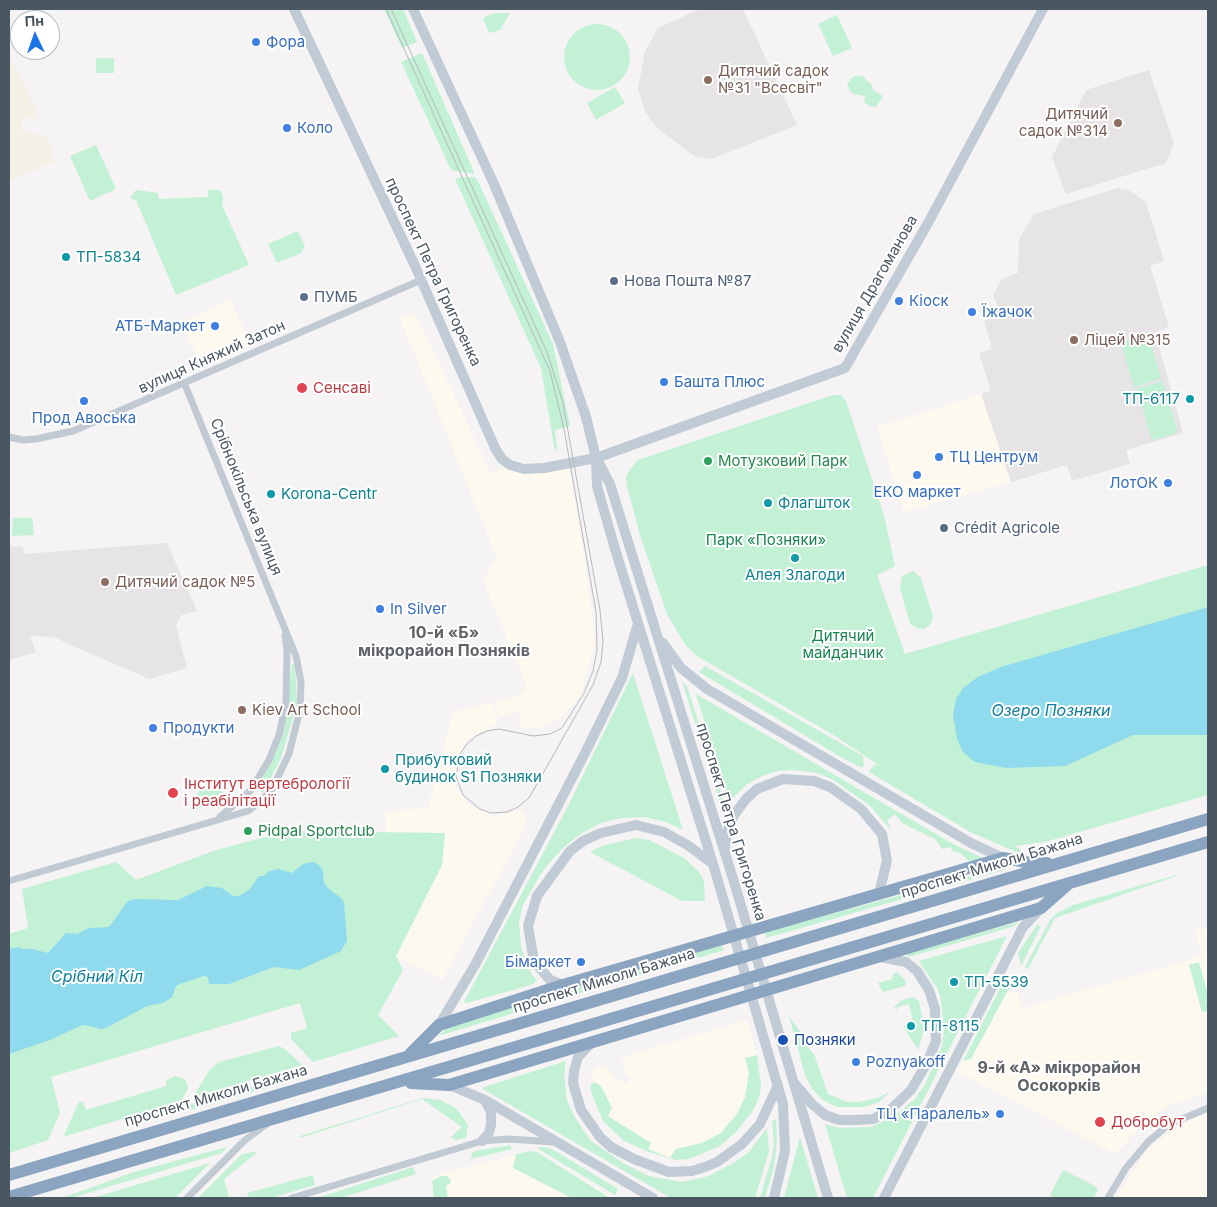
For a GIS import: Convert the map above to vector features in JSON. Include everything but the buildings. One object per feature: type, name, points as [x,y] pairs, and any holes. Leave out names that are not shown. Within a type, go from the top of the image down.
[{"type":"highway","name":"проспект Миколи Бажана","points":[[9,1175],[1208,819]]},
{"type":"highway","points":[[9,1198],[1208,842]]},
{"type":"highway","points":[[405,1057],[439,1024],[563,985],[1003,858],[1032,863],[1061,862]]},
{"type":"highway","points":[[389,1085],[424,1082],[449,1085],[874,956],[1041,908],[1070,882]]},
{"type":"main road","name":"проспект Петра Григоренка","points":[[294,9],[422,280],[502,459],[510,465],[524,469],[596,458]]},
{"type":"main road","name":"проспект Петра Григоренка","points":[[413,9],[494,184],[556,333],[586,417],[596,458],[597,486],[638,626],[713,864],[778,1084],[786,1121],[785,1151],[774,1198]]},
{"type":"main road","name":"вулиця Драгоманова","points":[[596,458],[845,368],[928,223],[1043,9]]},
{"type":"main road","name":"проспект Петра Григоренка","points":[[596,458],[610,484],[725,852],[828,1198]]},
{"type":"main road","points":[[439,1024],[475,965],[583,757],[622,678],[638,626]]},
{"type":"main road","points":[[655,630],[682,668],[707,689],[971,843],[1003,858]]},
{"type":"main road","points":[[725,852],[727,832],[734,816],[756,789],[783,779],[814,781],[830,787],[861,809],[874,822],[882,834],[888,861],[879,893]]},
{"type":"main road","points":[[563,985],[550,980],[534,962],[528,938],[528,926],[537,896],[570,851],[583,841],[601,833],[636,825],[664,832],[689,846],[713,864]]},
{"type":"main road","points":[[884,1198],[1023,927],[1041,908]]},
{"type":"main road","points":[[793,1081],[812,1104],[825,1115],[839,1120],[873,1119],[889,1111],[911,1090],[920,1076],[936,1041],[935,1010],[929,990],[917,971],[906,962],[874,956]]},
{"type":"main road","points":[[592,1042],[578,1057],[574,1071],[576,1097],[585,1116],[600,1138],[611,1147],[634,1160],[668,1172],[686,1172],[705,1167],[717,1162],[742,1144],[760,1124],[778,1084]]},
{"type":"main road","points":[[449,1085],[485,1100],[653,1198]]},
{"type":"main road","points":[[482,1141],[489,1133],[491,1125],[491,1112],[485,1100]]},
{"type":"street","name":"вулиця Княжий Затон","points":[[9,437],[23,440],[36,439],[73,432],[422,280]]},
{"type":"street","name":"Срібнокільська вулиця","points":[[9,881],[248,811],[262,800],[276,780],[289,754],[300,717],[301,691],[296,656],[184,384]]},
{"type":"street","name":"Срібнокільська вулиця","points":[[214,821],[232,808],[250,791],[269,760],[279,735],[286,703],[287,656],[281,620]]},
{"type":"street","points":[[1108,1198],[1126,1168],[1148,1142],[1168,1125],[1208,1108]]},
{"type":"street","points":[[186,1198],[245,1140],[275,1119]]},
{"type":"street","points":[[292,1198],[482,1141],[509,1139],[559,1142]]},
{"type":"street","points":[[310,1198],[322,1189]]},
{"type":"shaded area","name":"Дитячий садок №31 \"Всесвіт\"","points":[[700,9],[743,9],[797,125],[711,159],[694,156],[657,128],[645,111],[638,89],[645,51],[658,28]]},
{"type":"shaded area","name":"Дитячий садок №314","points":[[1149,70],[1174,144],[1166,163],[1066,194],[1052,157],[1086,90]]},
{"type":"shaded area","name":"Ліцей №315","points":[[1118,188],[1128,190],[1146,202],[1164,261],[1150,266],[1169,327],[1155,332],[1183,433],[1126,450],[1130,464],[1072,481],[1067,465],[1011,482],[981,394],[991,391],[979,353],[992,349],[984,321],[1000,313],[993,295],[1002,279],[1018,273],[1019,239],[1034,214]]},
{"type":"shaded area","points":[[230,300],[251,345],[202,367],[181,322]]},
{"type":"shaded area","points":[[415,313],[491,473],[506,467],[569,467],[585,560],[595,644],[580,697],[560,718],[540,729],[520,727],[521,710],[499,717],[494,703],[523,693],[526,685],[483,580],[497,558],[400,319]]},
{"type":"shaded area","points":[[981,394],[1011,482],[904,512],[877,427]]},
{"type":"shaded area","name":"Дитячий садок №5","points":[[167,543],[197,611],[182,615],[176,625],[187,668],[149,679],[53,637],[30,636],[36,652],[9,660],[9,546],[23,547],[24,554]]},
{"type":"shaded area","points":[[492,702],[498,723],[467,740],[456,765],[456,787],[471,806],[494,816],[522,810],[527,824],[442,980],[396,957],[442,865],[445,833],[385,832],[385,811],[428,808],[452,713]]},
{"type":"shaded area","points":[[1208,927],[1208,1093],[1173,1104],[1148,1120],[1115,1154],[957,1071],[999,990],[1017,992],[1023,1008],[1202,956],[1195,931]]},
{"type":"shaded area","points":[[747,1020],[757,1055],[745,1059],[749,1073],[745,1097],[737,1114],[721,1133],[702,1143],[676,1149],[670,1158],[648,1148],[650,1143],[607,1116],[591,1075],[595,1069],[604,1066],[610,1070],[613,1077],[626,1084],[631,1077],[626,1075],[622,1057]]},
{"type":"shaded area","points":[[1208,1112],[1208,1193],[1204,1198],[1116,1198],[1147,1150],[1177,1126]]},
{"type":"shaded area","points":[[531,1151],[537,1152],[613,1198],[435,1198],[432,1179],[435,1175]]},
{"type":"green space","points":[[384,9],[403,9],[417,42],[402,48]]},
{"type":"green space","points":[[510,13],[500,30],[489,33],[483,19],[488,15]]},
{"type":"green space","points":[[837,15],[852,48],[833,56],[818,24]]},
{"type":"green space","points":[[597,24],[610,27],[620,34],[627,44],[630,57],[627,70],[620,80],[610,87],[597,90],[584,87],[574,80],[567,70],[564,57],[567,44],[574,34],[584,27]]},
{"type":"green space","points":[[422,53],[475,174],[451,170],[401,62]]},
{"type":"green space","points":[[96,58],[114,58],[114,73],[96,73]]},
{"type":"green space","points":[[854,76],[862,76],[872,85],[873,90],[883,96],[877,106],[871,107],[864,102],[865,96],[853,94],[850,91],[847,84]]},
{"type":"green space","points":[[615,87],[625,103],[596,120],[587,103]]},
{"type":"green space","points":[[96,145],[116,189],[90,201],[70,156]]},
{"type":"green space","points":[[475,177],[478,181],[553,344],[570,426],[555,430],[557,448],[555,452],[541,368],[455,179]]},
{"type":"green space","points":[[136,190],[158,193],[159,199],[208,197],[208,190],[220,190],[223,196],[222,205],[249,265],[176,295],[136,200],[130,198]]},
{"type":"green space","points":[[298,231],[305,246],[301,253],[277,263],[268,244]]},
{"type":"green space","points":[[1147,332],[1161,378],[1134,388],[1121,342]]},
{"type":"green space","points":[[1162,381],[1178,433],[1152,440],[1137,389]]},
{"type":"green space","name":"Парк «Позняки»","points":[[833,395],[841,395],[846,401],[884,515],[895,566],[877,575],[905,654],[1208,565],[1208,795],[1045,842],[1014,846],[1021,850],[1019,853],[972,833],[869,772],[874,765],[880,766],[835,736],[697,656],[686,646],[667,614],[640,535],[627,486],[626,478],[628,472],[638,460]]},
{"type":"green space","points":[[13,518],[32,518],[34,535],[12,536]]},
{"type":"green space","points":[[913,571],[921,578],[933,616],[931,624],[924,629],[919,629],[910,624],[900,588],[902,576]]},
{"type":"green space","points":[[292,664],[295,664],[297,704],[281,758],[263,793],[257,789],[275,754],[284,727]]},
{"type":"green space","points":[[705,666],[863,756],[864,765],[862,768],[839,756],[699,672]]},
{"type":"green space","points":[[633,673],[683,830],[666,822],[644,817],[621,818],[601,823],[582,833],[564,847],[540,875],[523,905],[519,921],[521,947],[529,970],[537,981],[531,985],[464,1002],[566,810]]},
{"type":"green space","points":[[682,681],[687,686],[727,812],[724,816]]},
{"type":"green space","points":[[696,694],[953,844],[983,858],[970,862],[960,853],[952,851],[951,847],[942,849],[935,839],[902,823],[895,814],[887,821],[892,831],[869,805],[832,779],[817,773],[793,770],[777,771],[762,776],[746,785],[729,802]]},
{"type":"green space","points":[[208,780],[226,795],[220,802],[189,811],[200,789]]},
{"type":"green space","points":[[289,831],[445,833],[442,865],[396,956],[403,970],[378,1015],[399,1036],[313,1062],[291,1039],[291,1033],[307,1028],[300,1003],[51,1077],[60,1113],[48,1140],[9,1153],[9,934],[28,928],[22,889],[116,862],[136,880],[216,850]]},
{"type":"green space","points":[[637,838],[649,840],[684,858],[699,872],[704,881],[705,901],[682,901],[590,852],[605,845]]},
{"type":"green space","points":[[1005,867],[1007,869],[766,938],[765,932]]},
{"type":"green space","points":[[1179,875],[1055,918],[1028,969],[1025,967],[1050,920],[1057,913],[1073,905]]},
{"type":"green space","points":[[1018,922],[1015,926],[909,957],[906,954]]},
{"type":"green space","points":[[1037,925],[1041,926],[1021,966],[1018,953]]},
{"type":"green space","points":[[1007,936],[873,1198],[847,1198],[825,1124],[839,1128],[870,1127],[892,1118],[915,1099],[925,1084],[942,1046],[944,1027],[940,996],[937,988],[919,961]]},
{"type":"green space","points":[[722,944],[724,950],[438,1036],[450,1026],[496,1010]]},
{"type":"green space","points":[[1199,962],[1208,995],[1208,1011],[1202,1012],[1189,965]]},
{"type":"green space","points":[[897,972],[906,981],[905,986],[883,992],[878,983],[892,979],[893,974]]},
{"type":"green space","points":[[1013,981],[971,1059],[963,1061],[1000,988]]},
{"type":"green space","points":[[913,997],[919,1001],[924,1030],[918,1050],[903,1026],[913,1022],[909,1004],[897,1007],[897,1010],[894,1008],[900,1001]]},
{"type":"green space","points":[[789,1016],[805,1038],[802,1040],[814,1054],[828,1094],[847,1102],[859,1102],[878,1098],[891,1091],[879,1102],[864,1107],[837,1107],[823,1100],[813,1090],[805,1075]]},
{"type":"green space","points":[[279,1046],[302,1065],[193,1097],[209,1071],[219,1062]]},
{"type":"green space","points":[[757,1055],[761,1086],[759,1098],[752,1112],[737,1131],[720,1146],[689,1159],[676,1160],[646,1151],[623,1140],[603,1121],[590,1086],[594,1082],[601,1086],[612,1108],[608,1116],[651,1143],[648,1149],[670,1158],[676,1149],[702,1143],[721,1133],[737,1114],[745,1097],[749,1073],[745,1058]]},
{"type":"green space","points":[[566,1061],[564,1074],[567,1100],[574,1116],[590,1140],[623,1163],[649,1176],[682,1182],[709,1176],[749,1152],[767,1128],[769,1151],[755,1198],[671,1198],[481,1088]]},
{"type":"green space","points":[[306,1072],[309,1076],[187,1111],[189,1105]]},
{"type":"green space","points":[[175,1076],[185,1079],[187,1083],[188,1089],[181,1101],[63,1137],[79,1102],[83,1102],[86,1110],[166,1086],[166,1081]]},
{"type":"green space","points":[[423,1098],[440,1100],[456,1108],[468,1125],[466,1138],[455,1140],[451,1137],[462,1127],[422,1099],[300,1138],[300,1136]]},
{"type":"green space","points":[[776,1119],[777,1140],[774,1167],[765,1198],[760,1198],[772,1157],[774,1143],[772,1122]]},
{"type":"green space","points":[[800,1137],[818,1198],[784,1198]]},
{"type":"green space","points":[[510,1145],[512,1149],[470,1159],[473,1152]]},
{"type":"green space","points":[[227,1147],[222,1153],[71,1198],[62,1198],[134,1172]]},
{"type":"green space","points":[[537,1148],[552,1149],[618,1189],[615,1195]]},
{"type":"green space","points":[[259,1151],[224,1179],[229,1198],[198,1198],[242,1154]]},
{"type":"green space","points":[[531,1151],[537,1152],[610,1198],[572,1198],[513,1168],[516,1154]]},
{"type":"green space","points":[[210,1163],[175,1198],[92,1198]]},
{"type":"green space","points":[[413,1167],[416,1174],[341,1198],[317,1198]]},
{"type":"green space","points":[[1063,1170],[1095,1186],[1098,1190],[1094,1198],[1053,1198],[1050,1195]]},
{"type":"green space","points":[[313,1175],[315,1185],[271,1198],[249,1198],[247,1193]]},
{"type":"green space","points":[[441,1176],[447,1176],[451,1180],[450,1184],[446,1186],[448,1198],[434,1198],[432,1181]]},
{"type":"sand","points":[[9,55],[40,118],[23,119],[21,132],[46,136],[53,149],[53,162],[9,181]]},
{"type":"water","name":"Озеро Позняки","points":[[1208,607],[1208,735],[1133,735],[1065,766],[1006,768],[975,762],[963,752],[957,739],[953,715],[956,699],[963,688],[978,677],[1001,667]]},
{"type":"water","name":"Срібний Кіл","points":[[313,862],[319,865],[323,871],[324,883],[344,903],[347,941],[341,951],[299,970],[274,967],[229,984],[209,984],[208,977],[204,976],[176,986],[172,997],[163,1003],[147,1006],[106,1028],[80,1026],[50,1040],[9,1054],[9,949],[19,947],[48,953],[66,933],[77,934],[89,928],[109,927],[128,901],[134,899],[178,900],[207,886],[222,888],[233,896],[239,896],[249,890],[259,876],[264,876],[269,871],[279,869],[292,873],[303,864]]},
{"type":"tram line","points":[[386,9],[550,371],[564,429],[596,612],[597,649],[593,671],[584,693],[562,728],[550,734],[533,736],[499,729],[487,731],[476,736],[460,754],[456,777],[463,795],[480,809],[491,813],[507,812],[518,807],[529,798],[593,685],[601,662],[603,641],[600,610],[563,403],[547,352],[391,9]]},
{"type":"place","name":"Фора","points":[[256,42]]},
{"type":"place","name":"Дитячий садок №31 \"Всесвіт\"","points":[[708,80]]},
{"type":"place","name":"Дитячий садок №314","points":[[1118,123]]},
{"type":"place","name":"Коло","points":[[287,128]]},
{"type":"place","name":"ТП-5834","points":[[66,257]]},
{"type":"place","name":"Нова Пошта №87","points":[[614,281]]},
{"type":"place","name":"ПУМБ","points":[[304,297]]},
{"type":"place","name":"Кіоск","points":[[899,301]]},
{"type":"place","name":"Їжачок","points":[[972,312]]},
{"type":"place","name":"АТБ-Маркет","points":[[215,326]]},
{"type":"place","name":"Ліцей №315","points":[[1074,340]]},
{"type":"place","name":"Башта Плюс","points":[[664,382]]},
{"type":"place","name":"Сенсаві","points":[[302,388]]},
{"type":"place","name":"ТП-6117","points":[[1190,399]]},
{"type":"place","name":"Прод Авоська","points":[[84,401]]},
{"type":"place","name":"ТЦ Центрум","points":[[939,457]]},
{"type":"place","name":"Мотузковий Парк","points":[[708,461]]},
{"type":"place","name":"ЕКО маркет","points":[[917,475]]},
{"type":"place","name":"ЛотОК","points":[[1168,483]]},
{"type":"place","name":"Korona-Centr","points":[[271,494]]},
{"type":"place","name":"Флагшток","points":[[768,503]]},
{"type":"place","name":"Crédit Agricole","points":[[944,528]]},
{"type":"place","name":"Алея Злагоди","points":[[795,558]]},
{"type":"place","name":"Дитячий садок №5","points":[[105,582]]},
{"type":"place","name":"In Silver","points":[[380,609]]},
{"type":"place","name":"Kiev Art School","points":[[242,710]]},
{"type":"place","name":"Продукти","points":[[153,728]]},
{"type":"place","name":"Прибутковий будинок S1 Позняки","points":[[385,769]]},
{"type":"place","name":"Інститут вертебрології і реабілітації","points":[[173,793]]},
{"type":"place","name":"Pidpal Sportclub","points":[[248,831]]},
{"type":"place","name":"Бімаркет","points":[[581,962]]},
{"type":"place","name":"ТП-5539","points":[[954,982]]},
{"type":"place","name":"ТП-8115","points":[[911,1026]]},
{"type":"place","name":"Позняки","points":[[783,1040]]},
{"type":"place","name":"Poznyakoff","points":[[856,1062]]},
{"type":"place","name":"ТЦ «Паралель»","points":[[1000,1114]]},
{"type":"place","name":"Добробут","points":[[1100,1122]]},
{"type":"district","name":"10-й «Б» мікрорайон Позняків","points":[[444,642]]},
{"type":"district","name":"9-й «А» мікрорайон Осокорків","points":[[1059,1077]]},
{"type":"park label","name":"Дитячий майданчик","points":[[843,644]]}]
